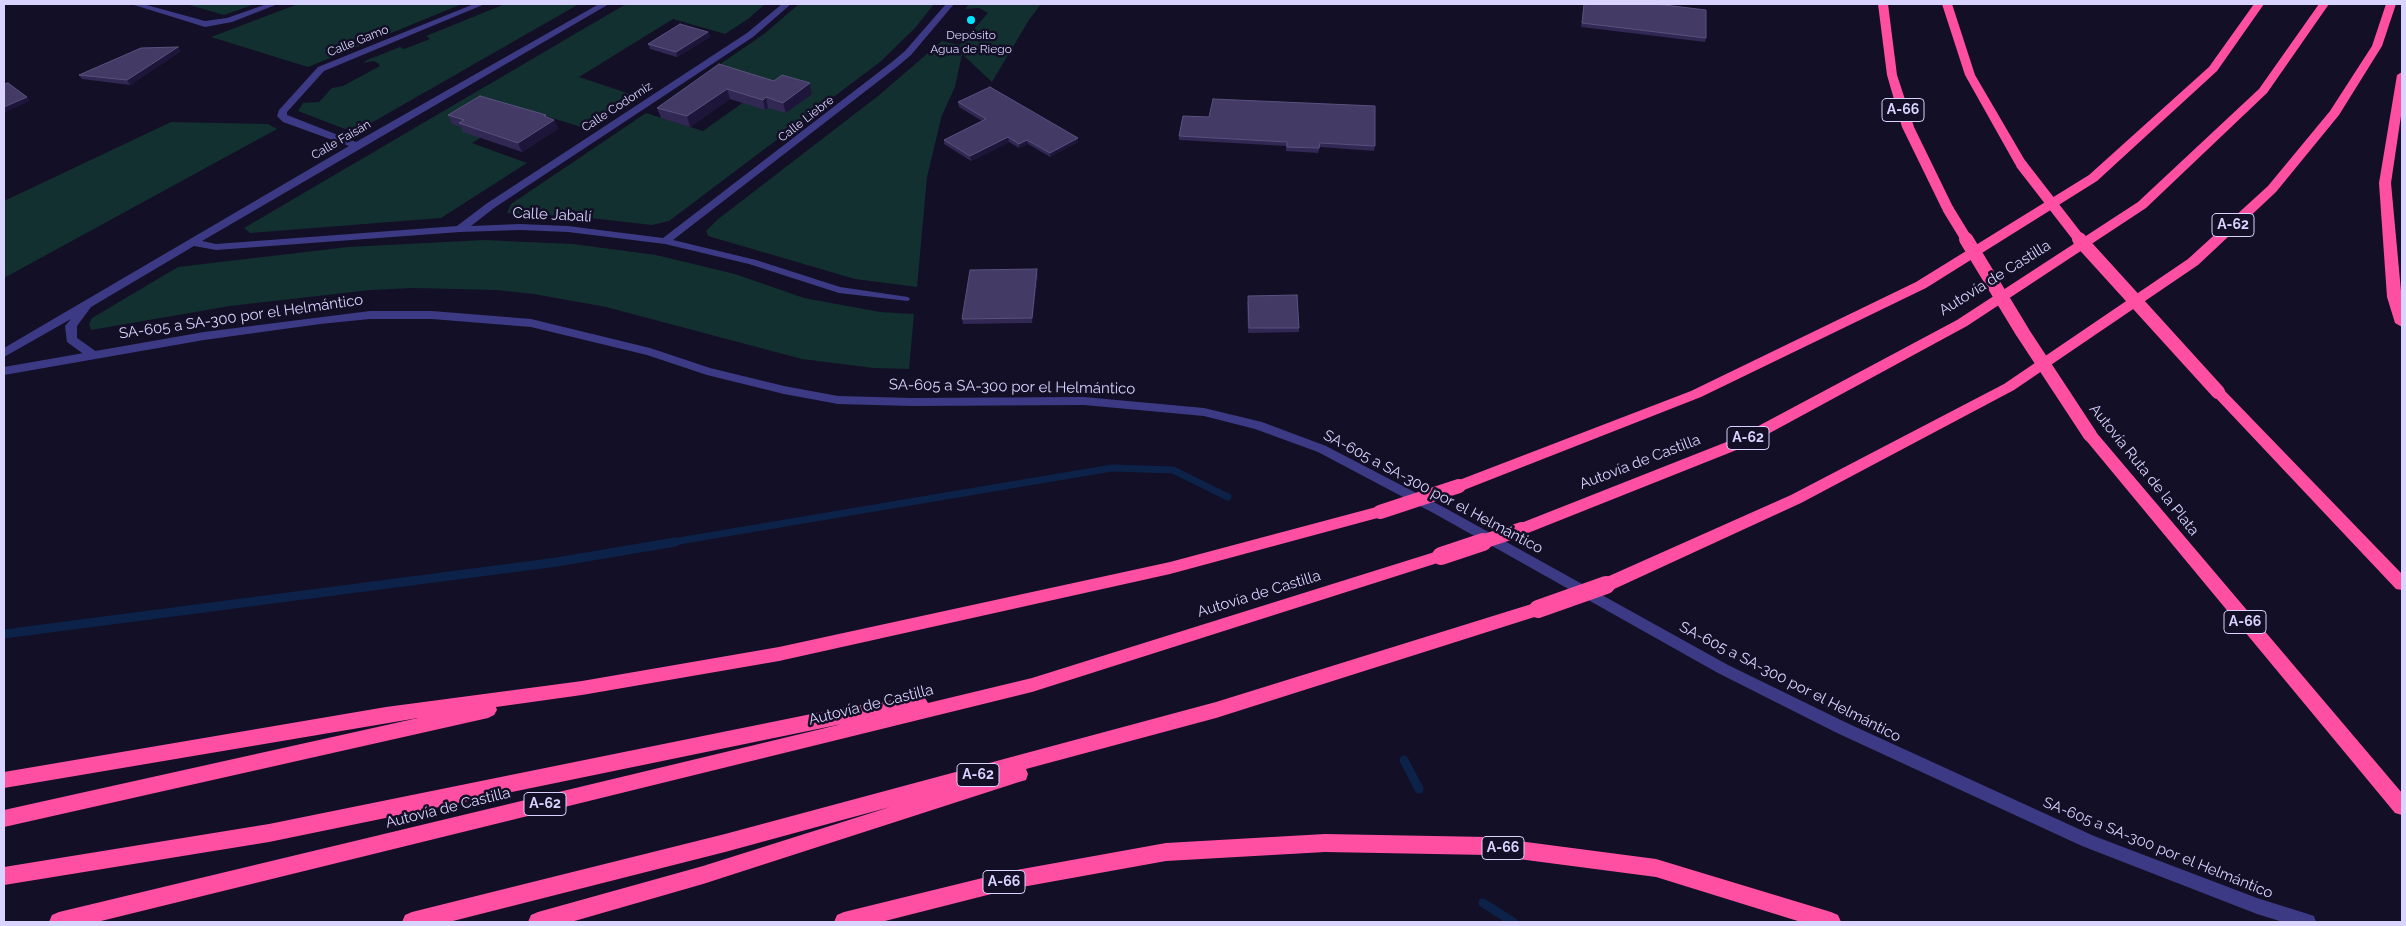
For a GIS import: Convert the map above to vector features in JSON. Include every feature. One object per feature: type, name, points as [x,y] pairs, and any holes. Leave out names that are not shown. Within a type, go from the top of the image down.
[{"type":"highway","name":"Autovía Ruta de la Plata","points":[[1883,4],[1892,75],[1908,127],[1948,209],[2023,333],[2090,435],[2402,807]]},
{"type":"highway","points":[[1947,4],[1970,76],[2021,164],[2064,221],[2106,271],[2218,392],[2402,584]]},
{"type":"highway","points":[[4,780],[386,715],[582,688],[779,654],[1170,568],[1380,512],[1459,486],[1696,394],[1921,285],[2093,178],[2213,69],[2259,4]]},
{"type":"highway","name":"Autovía de Castilla","points":[[59,922],[1032,685],[1522,529],[1739,443],[1962,323],[2142,206],[2263,91],[2324,4]]},
{"type":"highway","name":"A-62","points":[[412,922],[725,843],[1216,710],[1538,609],[1606,585],[1796,499],[2009,387],[2193,262],[2272,189],[2335,113],[2377,46],[2391,4]]},
{"type":"highway","points":[[2402,75],[2385,184],[2394,298],[2402,324]]},
{"type":"highway","points":[[4,876],[269,832],[836,717],[1032,685]]},
{"type":"highway","points":[[4,820],[582,688]]},
{"type":"highway","points":[[538,922],[703,875],[1216,710]]},
{"type":"highway","name":"A-66","points":[[844,922],[1011,880],[1166,852],[1325,843],[1488,846],[1656,868],[1831,922]]},
{"type":"street","points":[[135,4],[192,21],[215,24],[274,4]]},
{"type":"street","name":"Calle Gamo","points":[[358,146],[286,120],[282,116],[282,112],[321,69],[481,4]]},
{"type":"street","name":"Calle Faisán","points":[[4,353],[192,242],[605,4]]},
{"type":"street","name":"Calle Codorniz","points":[[460,229],[490,206],[750,35],[787,4]]},
{"type":"street","name":"Calle Liebre","points":[[665,241],[895,64],[914,46],[950,4]]},
{"type":"street","name":"Calle Jabalí","points":[[192,242],[224,246],[460,229],[520,227],[568,229],[665,241],[752,262],[839,290],[904,299]]},
{"type":"street","name":"Calle Faisán","points":[[91,301],[71,326],[71,339],[92,355]]},
{"type":"street","name":"SA-605 a SA-300 por el Helmántico","points":[[4,371],[204,336],[320,320],[370,316],[441,315],[531,323],[650,352],[707,371],[784,390],[838,400],[1101,402],[1204,412],[1258,425],[1330,454],[1442,512],[1722,670],[1842,728],[2088,841],[2257,906],[2308,922]]},
{"type":"green space","points":[[186,4],[255,4],[224,15]]},
{"type":"green space","points":[[298,4],[462,4],[308,67],[211,37]]},
{"type":"green space","points":[[505,4],[579,4],[359,130],[345,129],[298,111],[303,103],[319,102],[332,88],[343,86],[380,66],[373,61],[363,63],[367,60],[400,47],[404,49],[430,39],[426,36]]},
{"type":"green space","points":[[626,4],[765,4],[748,19],[725,34],[673,19],[579,77],[633,95],[581,127],[526,110],[472,143],[527,163],[441,218],[250,233],[244,228]]},
{"type":"green space","points":[[799,4],[934,4],[915,28],[880,62],[669,221],[652,225],[582,217],[507,213],[511,204],[646,113],[703,131],[748,99],[716,67],[764,34]]},
{"type":"green space","points":[[969,4],[1041,4],[1029,20],[992,82],[962,54],[955,87],[942,115],[927,177],[917,287],[855,279],[708,236],[706,231],[717,220],[878,96],[942,41],[960,45],[988,13],[979,8],[965,9]]},
{"type":"green space","points":[[171,122],[268,124],[277,129],[4,278],[4,201]]},
{"type":"green space","points":[[484,240],[573,244],[656,255],[735,274],[804,298],[880,312],[914,314],[909,369],[874,368],[802,359],[606,307],[534,294],[496,290],[414,288],[370,290],[230,306],[91,330],[89,324],[92,318],[178,267],[348,247]]},
{"type":"building","points":[[1584,4],[1656,4],[1706,10],[1706,38],[1582,23]]},
{"type":"building","points":[[680,24],[708,32],[676,52],[648,44]]},
{"type":"building","points":[[178,47],[127,80],[79,75],[141,48]]},
{"type":"building","points":[[719,64],[774,81],[782,75],[810,83],[783,103],[766,97],[763,100],[727,89],[687,116],[657,108]]},
{"type":"building","points":[[8,83],[27,97],[4,107],[4,84]]},
{"type":"building","points":[[990,87],[1078,138],[1050,153],[1027,140],[1019,144],[1008,137],[970,156],[944,140],[986,119],[958,102]]},
{"type":"building","points":[[480,96],[546,115],[544,116],[554,120],[518,143],[459,123],[464,120],[448,115]]},
{"type":"building","points":[[1213,99],[1375,106],[1375,146],[1320,143],[1319,148],[1287,147],[1287,142],[1179,136],[1183,116],[1209,117]]},
{"type":"building","points":[[1037,269],[1032,318],[962,319],[970,270]]},
{"type":"building","points":[[1297,295],[1299,328],[1249,328],[1248,296]]},
{"type":"waterway","points":[[667,543],[1112,468],[1173,470],[1228,497]]},
{"type":"waterway","points":[[4,634],[557,562],[675,542]]},
{"type":"waterway","points":[[1404,760],[1419,789]]},
{"type":"waterway","points":[[1483,903],[1513,922]]},
{"type":"place","name":"Depósito Agua de Riego","points":[[971,20]]}]
